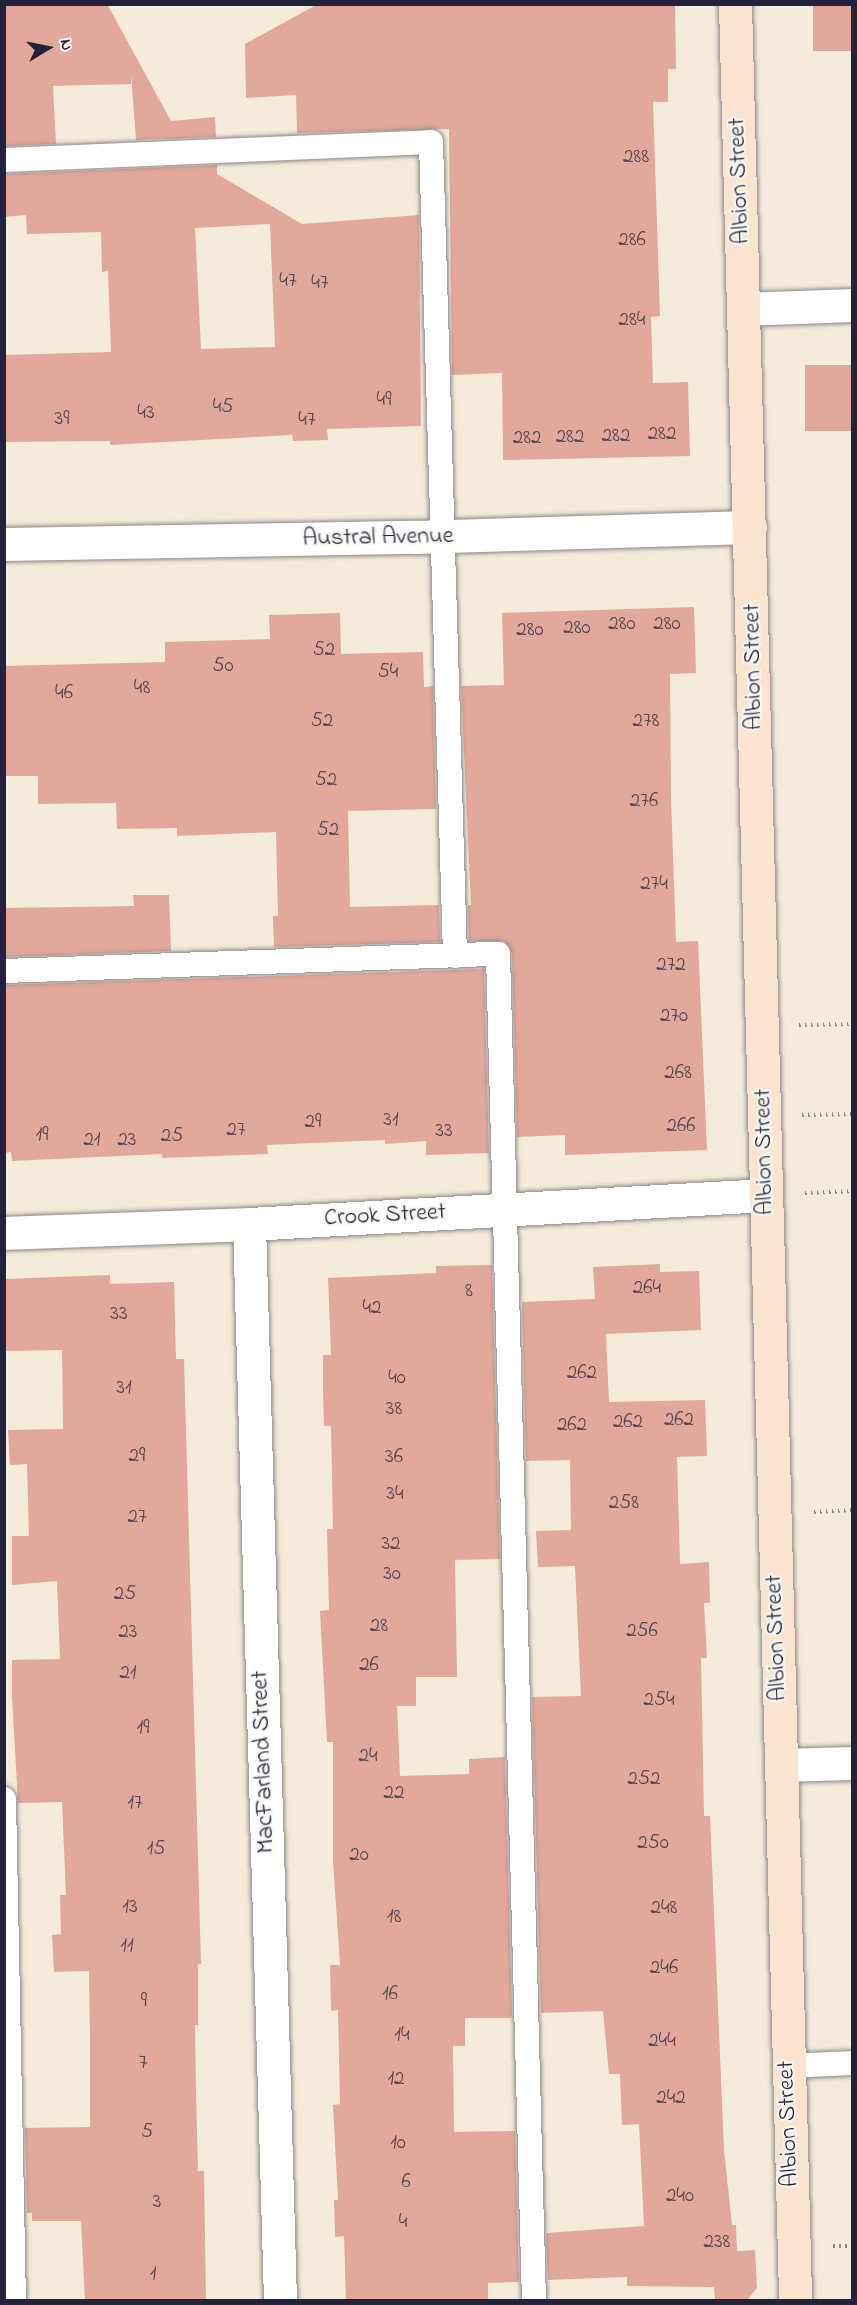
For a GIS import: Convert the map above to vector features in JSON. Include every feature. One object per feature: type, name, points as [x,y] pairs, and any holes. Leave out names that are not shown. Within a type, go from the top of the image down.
[{"type":"street","name":"Albion Street","points":[[735,4],[750,526],[787,2066],[795,2301]]},
{"type":"street","points":[[744,309],[852,305]]},
{"type":"street","name":"Austral Avenue","points":[[4,544],[443,537],[750,526]]},
{"type":"street","name":"Crook Street","points":[[4,1233],[249,1224],[766,1195]]},
{"type":"street","name":"MacFarland Street","points":[[249,1224],[280,2301]]},
{"type":"street","points":[[781,1765],[852,1763]]},
{"type":"lane","points":[[4,160],[431,142],[455,956]]},
{"type":"lane","points":[[4,971],[498,954],[507,1209],[534,2301]]},
{"type":"lane","points":[[4,1799],[14,2301]]},
{"type":"lane","points":[[787,2066],[852,2063]]},
{"type":"path","points":[[797,1026],[852,1024]]},
{"type":"path","points":[[799,1115],[852,1114]]},
{"type":"path","points":[[800,1193],[852,1191]]},
{"type":"path","points":[[807,1512],[852,1510]]},
{"type":"path","points":[[830,2247],[852,2246]]},
{"type":"building","points":[[4,4],[107,4],[171,121],[215,117],[216,137],[136,140],[131,74],[131,84],[53,86],[56,144],[4,146]]},
{"type":"building","points":[[318,4],[675,4],[676,69],[668,69],[668,102],[653,102],[660,316],[651,317],[653,383],[688,382],[690,456],[503,460],[502,373],[452,375],[449,129],[297,133],[296,95],[246,98],[245,44]]},
{"type":"building","points":[[813,4],[852,4],[852,51],[813,51]]},
{"type":"building","points":[[217,165],[217,174],[302,224],[419,215],[421,426],[327,429],[328,440],[293,441],[292,435],[110,445],[110,441],[4,442],[4,355],[111,352],[108,271],[102,272],[101,232],[27,234],[26,215],[4,217],[4,174]],"holes":[[[270,224],[275,347],[201,349],[195,228]]]},
{"type":"building","points":[[805,365],[852,365],[852,431],[805,431]]},
{"type":"building","points":[[694,607],[696,673],[670,674],[671,797],[676,942],[698,941],[707,1150],[565,1155],[565,1135],[517,1137],[512,953],[504,941],[469,941],[468,905],[471,905],[461,686],[504,685],[502,613]]},
{"type":"building","points":[[340,613],[341,654],[423,652],[424,687],[433,686],[436,809],[348,811],[350,907],[439,905],[440,942],[274,947],[273,916],[278,916],[276,832],[177,836],[177,828],[117,829],[116,803],[38,804],[38,776],[4,776],[4,666],[165,662],[165,642],[270,639],[269,615]]},
{"type":"building","points":[[133,895],[169,895],[171,951],[4,957],[4,908],[134,906]]},
{"type":"building","points":[[484,969],[489,1153],[426,1155],[426,1141],[385,1144],[385,1140],[267,1145],[268,1154],[162,1158],[162,1154],[12,1161],[11,1152],[4,1153],[4,985]]},
{"type":"building","points":[[660,1264],[660,1272],[699,1271],[701,1330],[606,1334],[609,1402],[705,1400],[707,1456],[677,1457],[680,1564],[709,1562],[710,1603],[704,1603],[707,1658],[701,1658],[704,1816],[710,1816],[724,2150],[732,2225],[736,2225],[737,2251],[755,2250],[757,2288],[748,2299],[715,2301],[714,2287],[627,2286],[627,2277],[548,2280],[546,2233],[644,2226],[639,2124],[622,2125],[620,2074],[609,2074],[603,2011],[541,2013],[532,1697],[581,1696],[575,1566],[538,1567],[536,1531],[571,1530],[570,1460],[526,1461],[522,1302],[595,1299],[593,1267]]},
{"type":"building","points":[[492,1265],[500,1559],[455,1560],[457,1677],[416,1677],[416,1706],[397,1706],[400,1776],[469,1774],[469,1759],[505,1757],[512,2014],[511,2018],[465,2018],[465,2046],[453,2046],[454,2132],[515,2131],[519,2282],[488,2283],[488,2301],[346,2301],[344,2236],[335,2237],[334,2200],[338,2200],[333,2105],[340,2104],[338,2010],[331,2011],[330,1965],[340,1965],[333,1861],[333,1742],[327,1742],[320,1611],[329,1610],[327,1529],[333,1529],[331,1426],[324,1426],[323,1392],[323,1355],[331,1355],[328,1278],[436,1273],[436,1266]]},
{"type":"building","points":[[110,1275],[110,1284],[174,1282],[176,1359],[184,1359],[201,1964],[198,1964],[198,2025],[195,2025],[196,2092],[198,2171],[204,2171],[206,2301],[85,2301],[81,2221],[32,2221],[32,2213],[27,2213],[25,2128],[90,2127],[89,1971],[54,1972],[52,1935],[61,1934],[60,1895],[66,1895],[62,1802],[18,1803],[12,1660],[60,1659],[57,1581],[12,1585],[12,1536],[29,1536],[27,1464],[10,1465],[8,1430],[63,1429],[62,1350],[6,1351],[5,1279]]}]
